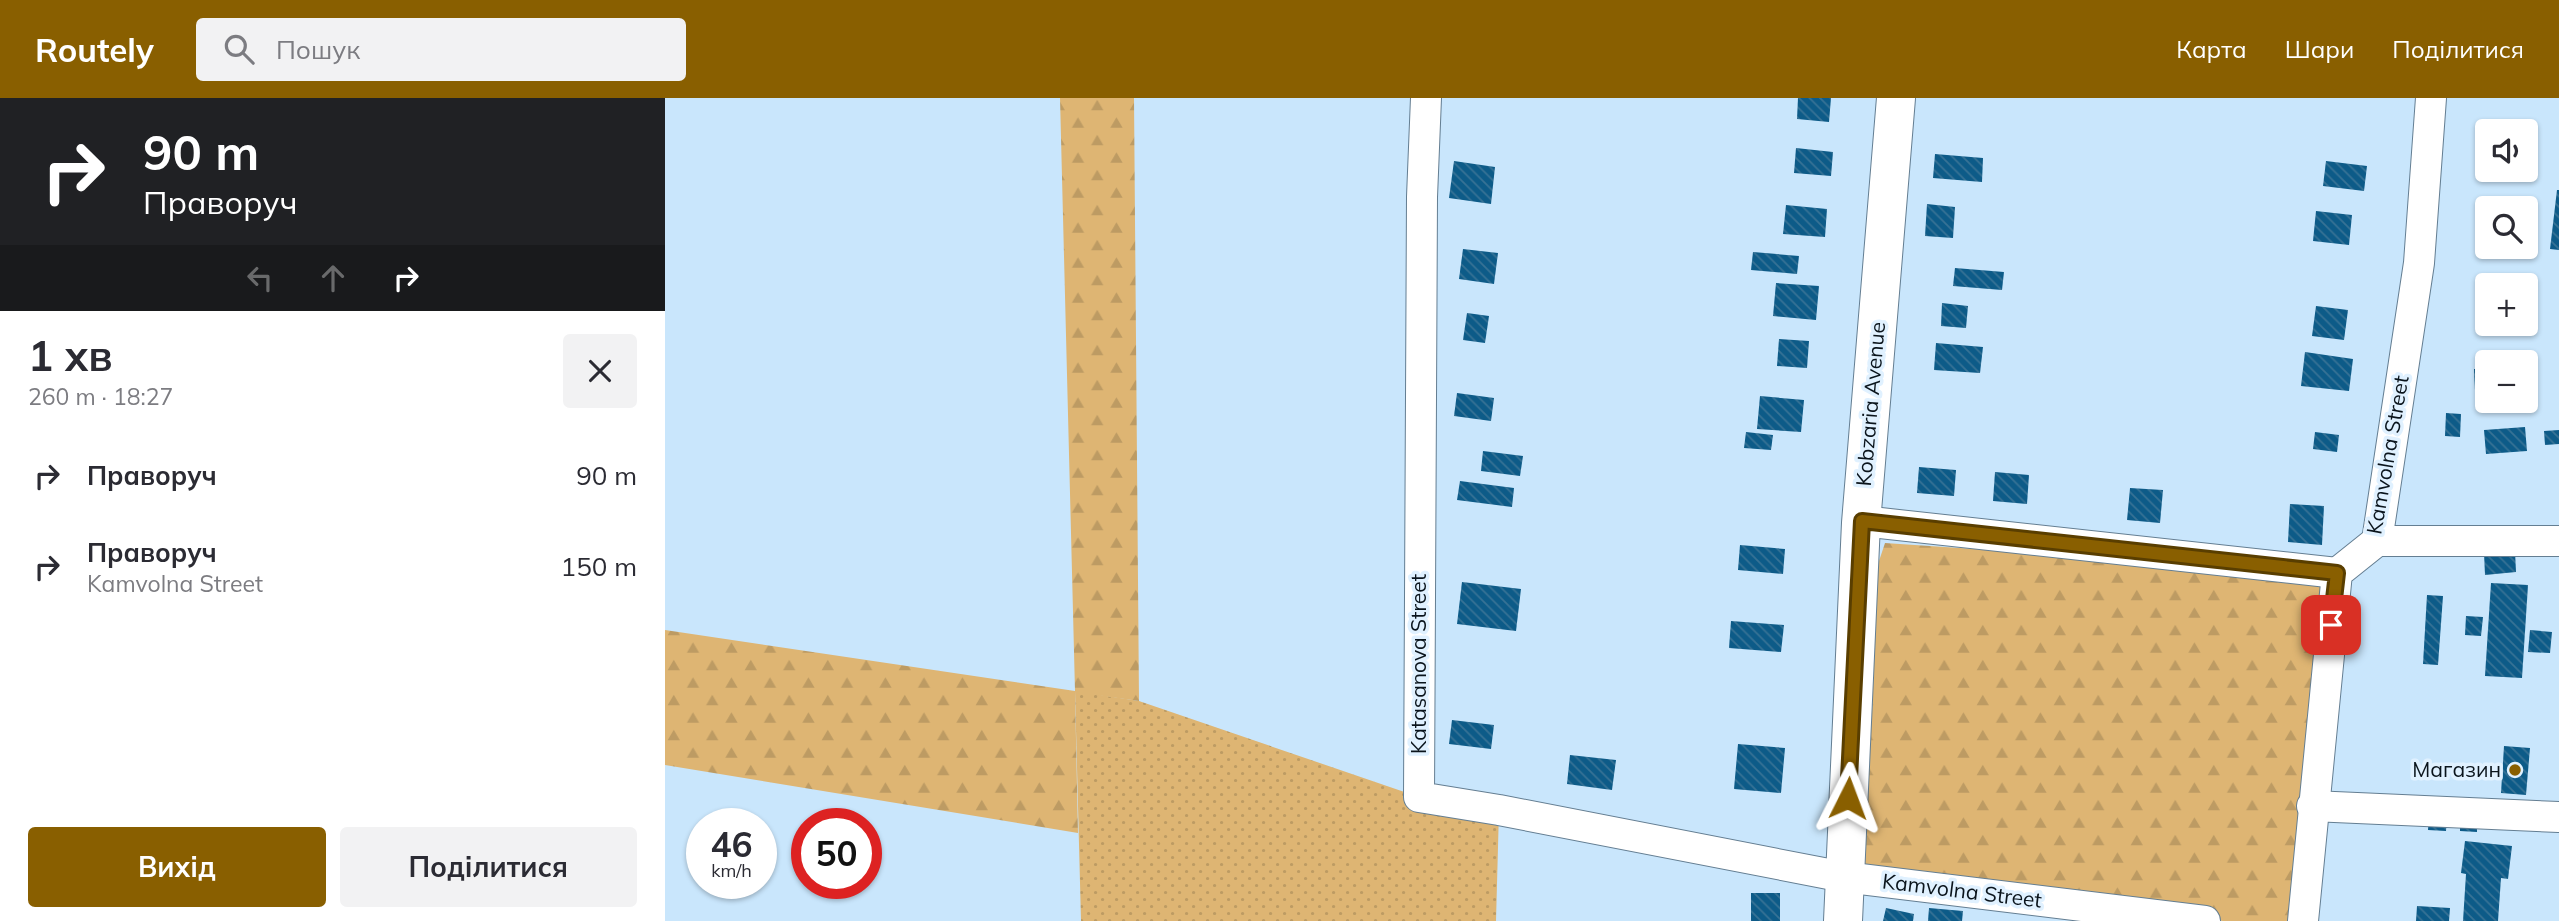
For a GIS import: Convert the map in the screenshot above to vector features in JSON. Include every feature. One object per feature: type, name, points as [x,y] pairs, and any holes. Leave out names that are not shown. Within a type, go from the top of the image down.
[{"type":"main road","name":"Kobzaria Avenue","points":[[1843,921],[1862,521],[1896,98]]},
{"type":"street","name":"Katasanova Street","points":[[1426,98],[1422,197],[1419,797],[1844,877]]},
{"type":"street","name":"Kamvolna Street","points":[[2337,573],[2377,541],[2419,263],[2431,98]]},
{"type":"street","points":[[1862,521],[2337,573],[2312,806],[2303,921]]},
{"type":"street","points":[[2377,541],[2559,541]]},
{"type":"street","points":[[2312,806],[2559,817]]},
{"type":"street","name":"Kamvolna Street","points":[[1844,877],[2205,921]]},
{"type":"green space","points":[[1060,98],[1134,98],[1139,701],[1075,692],[1078,833],[665,765],[665,630],[1075,691]]},
{"type":"green space","points":[[1885,543],[2337,573],[2303,921],[2223,921],[1867,868],[1860,852],[1872,713],[1878,564]]},
{"type":"green space","points":[[1075,691],[1139,701],[1419,797],[1499,810],[1496,921],[1081,921]]},
{"type":"building","points":[[1798,98],[1831,98],[1829,122],[1797,119]]},
{"type":"building","points":[[1796,148],[1833,152],[1831,176],[1794,173]]},
{"type":"building","points":[[1935,154],[1983,158],[1982,182],[1933,178]]},
{"type":"building","points":[[1454,161],[1495,167],[1491,204],[1449,198]]},
{"type":"building","points":[[2326,161],[2367,166],[2364,191],[2323,186]]},
{"type":"building","points":[[2559,190],[2559,250],[2550,249]]},
{"type":"building","points":[[1927,204],[1955,207],[1953,238],[1925,236]]},
{"type":"building","points":[[1786,205],[1827,209],[1825,237],[1783,234]]},
{"type":"building","points":[[2316,211],[2352,215],[2349,245],[2313,241]]},
{"type":"building","points":[[1463,249],[1498,253],[1494,284],[1459,279]]},
{"type":"building","points":[[1753,252],[1799,256],[1797,274],[1751,270]]},
{"type":"building","points":[[1955,268],[2004,272],[2002,290],[1953,286]]},
{"type":"building","points":[[1776,283],[1819,286],[1816,320],[1773,316]]},
{"type":"building","points":[[1942,303],[1968,306],[1966,328],[1941,326]]},
{"type":"building","points":[[2316,306],[2348,310],[2344,340],[2312,336]]},
{"type":"building","points":[[1467,313],[1489,316],[1485,343],[1463,340]]},
{"type":"building","points":[[1779,339],[1809,341],[1807,368],[1777,366]]},
{"type":"building","points":[[1936,343],[1983,347],[1980,373],[1934,370]]},
{"type":"building","points":[[2305,352],[2353,359],[2349,391],[2301,386]]},
{"type":"building","points":[[1457,393],[1494,398],[1491,421],[1454,416]]},
{"type":"building","points":[[1760,396],[1804,400],[1801,432],[1757,429]]},
{"type":"building","points":[[2446,413],[2461,414],[2460,437],[2445,436]]},
{"type":"building","points":[[2525,427],[2527,451],[2486,454],[2484,430]]},
{"type":"building","points":[[2559,430],[2559,444],[2545,445],[2544,431]]},
{"type":"building","points":[[1746,432],[1773,435],[1771,450],[1744,448]]},
{"type":"building","points":[[2315,432],[2339,435],[2337,452],[2313,449]]},
{"type":"building","points":[[1483,451],[1523,456],[1520,476],[1481,471]]},
{"type":"building","points":[[1919,467],[1956,470],[1954,496],[1917,493]]},
{"type":"building","points":[[1995,472],[2029,475],[2027,504],[1993,501]]},
{"type":"building","points":[[1460,481],[1514,488],[1512,507],[1457,500]]},
{"type":"building","points":[[2130,488],[2163,490],[2160,523],[2127,520]]},
{"type":"building","points":[[2290,504],[2324,506],[2322,545],[2288,542]]},
{"type":"building","points":[[1740,545],[1785,549],[1783,574],[1738,570]]},
{"type":"building","points":[[2515,551],[2516,572],[2485,575],[2484,553]]},
{"type":"building","points":[[1462,582],[1521,589],[1516,631],[1457,624]]},
{"type":"building","points":[[2491,583],[2528,585],[2522,678],[2485,676]]},
{"type":"building","points":[[2427,595],[2443,596],[2438,665],[2423,664]]},
{"type":"building","points":[[2466,616],[2483,617],[2481,636],[2465,635]]},
{"type":"building","points":[[1731,621],[1784,625],[1781,652],[1729,648]]},
{"type":"building","points":[[2530,630],[2552,632],[2550,653],[2528,652]]},
{"type":"building","points":[[1452,720],[1494,725],[1491,749],[1449,744]]},
{"type":"building","points":[[1738,744],[1785,748],[1781,793],[1734,789]]},
{"type":"building","name":"Магазин","points":[[2504,746],[2530,748],[2526,795],[2501,793]]},
{"type":"building","points":[[1570,755],[1616,760],[1612,790],[1567,784]]},
{"type":"building","points":[[2429,817],[2447,818],[2446,831],[2428,830]]},
{"type":"building","points":[[2460,822],[2477,823],[2477,832],[2460,831]]},
{"type":"building","points":[[2465,841],[2512,846],[2508,879],[2501,878],[2498,921],[2463,921],[2466,874],[2461,873]]},
{"type":"building","points":[[1751,893],[1780,893],[1780,921],[1751,921]]},
{"type":"building","points":[[2417,906],[2450,908],[2449,921],[2416,921]]},
{"type":"building","points":[[1886,908],[1914,914],[1913,921],[1883,921]]},
{"type":"building","points":[[1929,908],[1963,911],[1962,921],[1928,921]]},
{"type":"place","name":"Магазин","points":[[2515,770]]},
{"type":"route","points":[[1848,798],[1862,521],[2337,573],[2331,625]]}]
